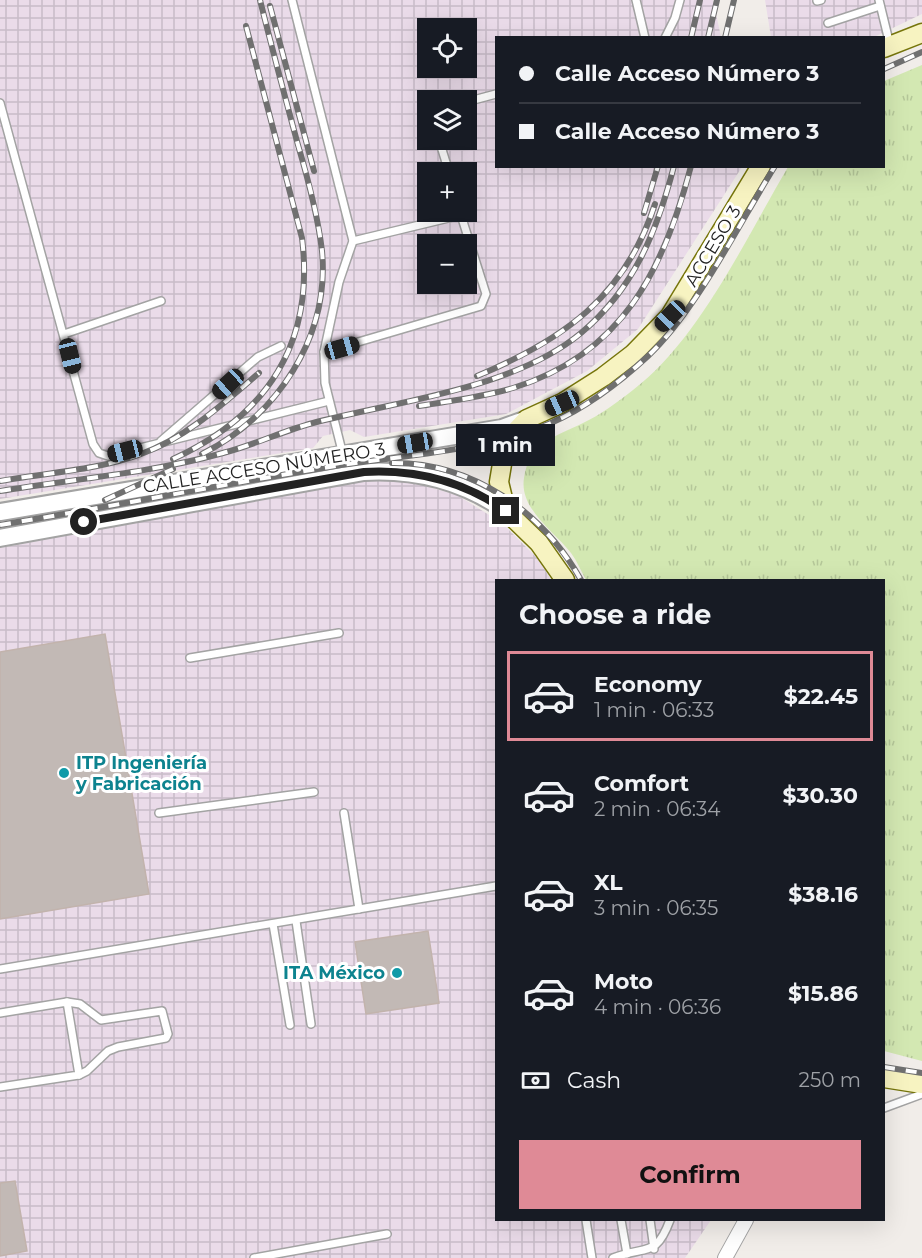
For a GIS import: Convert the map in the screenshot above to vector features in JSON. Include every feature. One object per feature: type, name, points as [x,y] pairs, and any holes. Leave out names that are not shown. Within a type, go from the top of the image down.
[{"type":"main road","points":[[887,47],[922,33]]},
{"type":"main road","name":"ACCESO 3","points":[[506,511],[499,482],[502,460],[511,436],[527,419],[562,403],[603,377],[633,354],[670,316],[760,168]]},
{"type":"main road","points":[[506,511],[539,543],[565,579]]},
{"type":"main road","points":[[885,1078],[922,1084]]},
{"type":"street","name":"CALLE ACCESO NÚMERO 3","points":[[0,512],[502,428],[527,419]]},
{"type":"street","name":"CALLE ACCESO NÚMERO 3","points":[[0,537],[352,474],[387,471],[429,476],[460,485],[484,496],[506,511]]},
{"type":"street","points":[[725,1258],[745,1221]]},
{"type":"lane","points":[[292,0],[353,241],[339,282],[324,352],[325,383],[343,455]]},
{"type":"lane","points":[[636,0],[645,36]]},
{"type":"lane","points":[[666,36],[675,18],[680,0]]},
{"type":"lane","points":[[828,23],[880,3],[887,47]]},
{"type":"lane","points":[[477,99],[495,94]]},
{"type":"lane","points":[[0,103],[93,444],[99,453],[108,456],[329,401]]},
{"type":"lane","points":[[353,241],[426,222]]},
{"type":"lane","points":[[324,352],[481,306],[486,294],[464,222]]},
{"type":"lane","points":[[64,334],[161,301]]},
{"type":"lane","points":[[160,442],[258,357],[281,346]]},
{"type":"lane","points":[[190,658],[339,633]]},
{"type":"lane","points":[[159,813],[314,792]]},
{"type":"lane","points":[[344,813],[359,909]]},
{"type":"lane","points":[[0,969],[495,886]]},
{"type":"lane","points":[[296,921],[310,1024]]},
{"type":"lane","points":[[273,924],[290,1025]]},
{"type":"lane","points":[[0,1013],[67,1002],[80,1004],[101,1020],[162,1011],[168,1034],[165,1038],[108,1051],[87,1071],[78,1075],[0,1087]]},
{"type":"lane","points":[[67,1002],[78,1075]]},
{"type":"lane","points":[[885,1108],[922,1094]]},
{"type":"lane","points":[[586,1221],[592,1258]]},
{"type":"lane","points":[[621,1221],[627,1254]]},
{"type":"lane","points":[[650,1221],[654,1249]]},
{"type":"lane","points":[[613,1258],[654,1249],[660,1245],[670,1221]]},
{"type":"lane","points":[[254,1258],[387,1234]]},
{"type":"shaded area","points":[[0,0],[713,0],[721,36],[495,36],[495,168],[741,168],[638,329],[587,371],[506,414],[364,437],[350,430],[323,436],[313,448],[0,499]]},
{"type":"shaded area","points":[[765,0],[922,0],[922,14],[876,36],[771,36]]},
{"type":"shaded area","points":[[387,475],[457,495],[502,523],[540,561],[550,579],[495,579],[495,1221],[710,1221],[685,1258],[0,1258],[0,548]]},
{"type":"green space","points":[[922,65],[922,1061],[885,1051],[885,579],[585,579],[571,553],[532,510],[524,489],[527,466],[532,456],[545,442],[589,420],[621,399],[657,369],[679,344],[720,286],[787,168],[885,168],[885,81]]},
{"type":"building","name":"ITP Ingeniería y Fabricación","points":[[105,634],[149,894],[0,919],[0,652]]},
{"type":"building","name":"ITA México","points":[[428,931],[439,1003],[366,1014],[355,942]]},
{"type":"building","points":[[15,1181],[27,1251],[0,1256],[0,1183]]},
{"type":"railway","points":[[202,454],[229,438],[254,418],[275,396],[293,370],[307,343],[317,314],[322,283],[322,251],[315,211],[260,0]]},
{"type":"railway","points":[[691,36],[700,0]]},
{"type":"railway","points":[[708,36],[717,0]]},
{"type":"railway","points":[[725,36],[734,0]]},
{"type":"railway","points":[[270,6],[314,171]]},
{"type":"railway","points":[[173,459],[206,441],[235,421],[259,398],[278,372],[292,343],[301,311],[304,276],[302,238],[246,26]]},
{"type":"railway","points":[[885,69],[922,52]]},
{"type":"railway","points":[[644,213],[657,168]]},
{"type":"railway","points":[[0,491],[140,471],[196,460],[235,450],[313,423],[453,391],[523,368],[554,352],[581,333],[616,297],[629,278],[651,236],[673,168]]},
{"type":"railway","points":[[419,406],[502,391],[551,373],[583,353],[611,330],[633,303],[652,273],[680,204],[690,168]]},
{"type":"railway","points":[[0,525],[323,468],[468,447],[524,433],[551,423],[590,402],[626,375],[666,337],[716,266],[774,168]]},
{"type":"railway","points":[[477,376],[537,347],[587,311],[608,290],[627,265],[642,237],[655,204]]},
{"type":"railway","points":[[0,481],[108,464],[158,447],[204,419],[259,373]]},
{"type":"railway","points":[[392,463],[422,465],[450,471],[502,496],[526,513],[547,533],[580,579]]},
{"type":"railway","points":[[105,500],[173,469]]},
{"type":"railway","points":[[885,1067],[922,1073]]},
{"type":"place","name":"ITP Ingeniería y Fabricación","points":[[64,773]]},
{"type":"place","name":"ITA México","points":[[397,973]]},
{"type":"route","points":[[84,522],[364,472],[387,471],[409,472],[460,485],[484,496],[506,511]]}]
